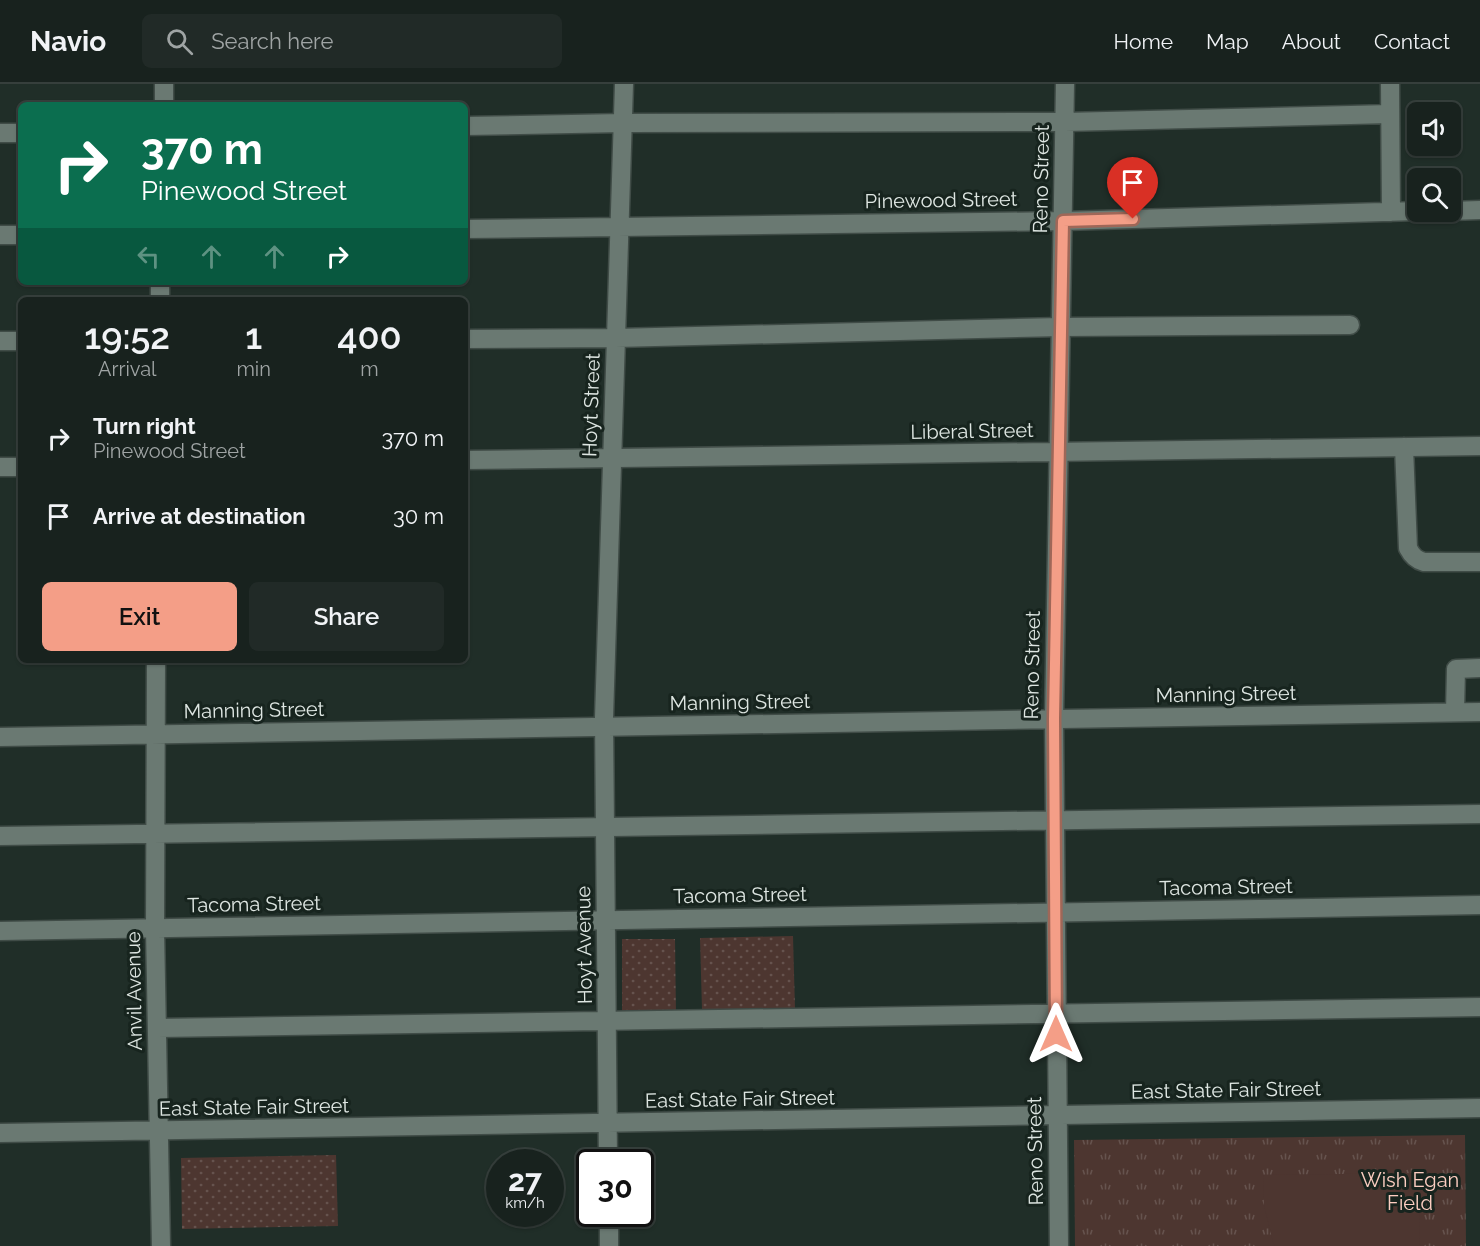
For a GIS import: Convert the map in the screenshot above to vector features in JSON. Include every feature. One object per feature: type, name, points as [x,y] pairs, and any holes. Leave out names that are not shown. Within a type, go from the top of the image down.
[{"type":"street","points":[[164,84],[164,102]]},
{"type":"street","name":"Hoyt Street","points":[[605,727],[624,84]]},
{"type":"street","name":"Reno Street","points":[[1059,1246],[1054,719],[1065,84]]},
{"type":"street","points":[[1390,84],[1391,212]]},
{"type":"street","points":[[468,126],[622,123],[1065,122],[1390,114]]},
{"type":"street","points":[[0,133],[18,133]]},
{"type":"street","points":[[1461,211],[1480,210]]},
{"type":"street","name":"Pinewood Street","points":[[468,229],[1063,221],[1407,212]]},
{"type":"street","points":[[0,235],[18,235]]},
{"type":"street","points":[[468,339],[616,339],[1061,327],[1350,325]]},
{"type":"street","points":[[0,341],[18,341]]},
{"type":"street","name":"Liberal Street","points":[[468,460],[1480,446]]},
{"type":"street","points":[[1404,447],[1408,548],[1412,555],[1424,562],[1480,562]]},
{"type":"street","points":[[0,468],[18,467]]},
{"type":"street","name":"Anvil Avenue","points":[[156,663],[155,929],[161,1246]]},
{"type":"street","points":[[1455,712],[1455,669],[1480,668]]},
{"type":"street","name":"Manning Street","points":[[0,737],[1480,712]]},
{"type":"street","name":"Hoyt Avenue","points":[[605,727],[608,1149]]},
{"type":"street","points":[[0,836],[1480,814]]},
{"type":"street","name":"Tacoma Street","points":[[0,931],[1480,906]]},
{"type":"street","points":[[158,1028],[607,1019],[1056,1015],[1480,1007]]},
{"type":"street","name":"East State Fair Street","points":[[0,1133],[608,1125],[1480,1108]]},
{"type":"street","points":[[609,1227],[609,1246]]},
{"type":"green space","points":[[793,936],[795,1009],[702,1010],[700,938]]},
{"type":"green space","points":[[622,939],[675,939],[676,1015],[622,1015]]},
{"type":"green space","name":"Wish Egan Field","points":[[1465,1135],[1466,1246],[1075,1246],[1074,1140]]},
{"type":"green space","points":[[336,1155],[338,1226],[182,1229],[181,1158]]},
{"type":"green space","points":[[1418,1173],[1420,1246],[1275,1246],[1273,1242],[1264,1205],[1263,1175]]},
{"type":"route","points":[[1056,1034],[1054,719],[1063,221],[1133,219]]}]
